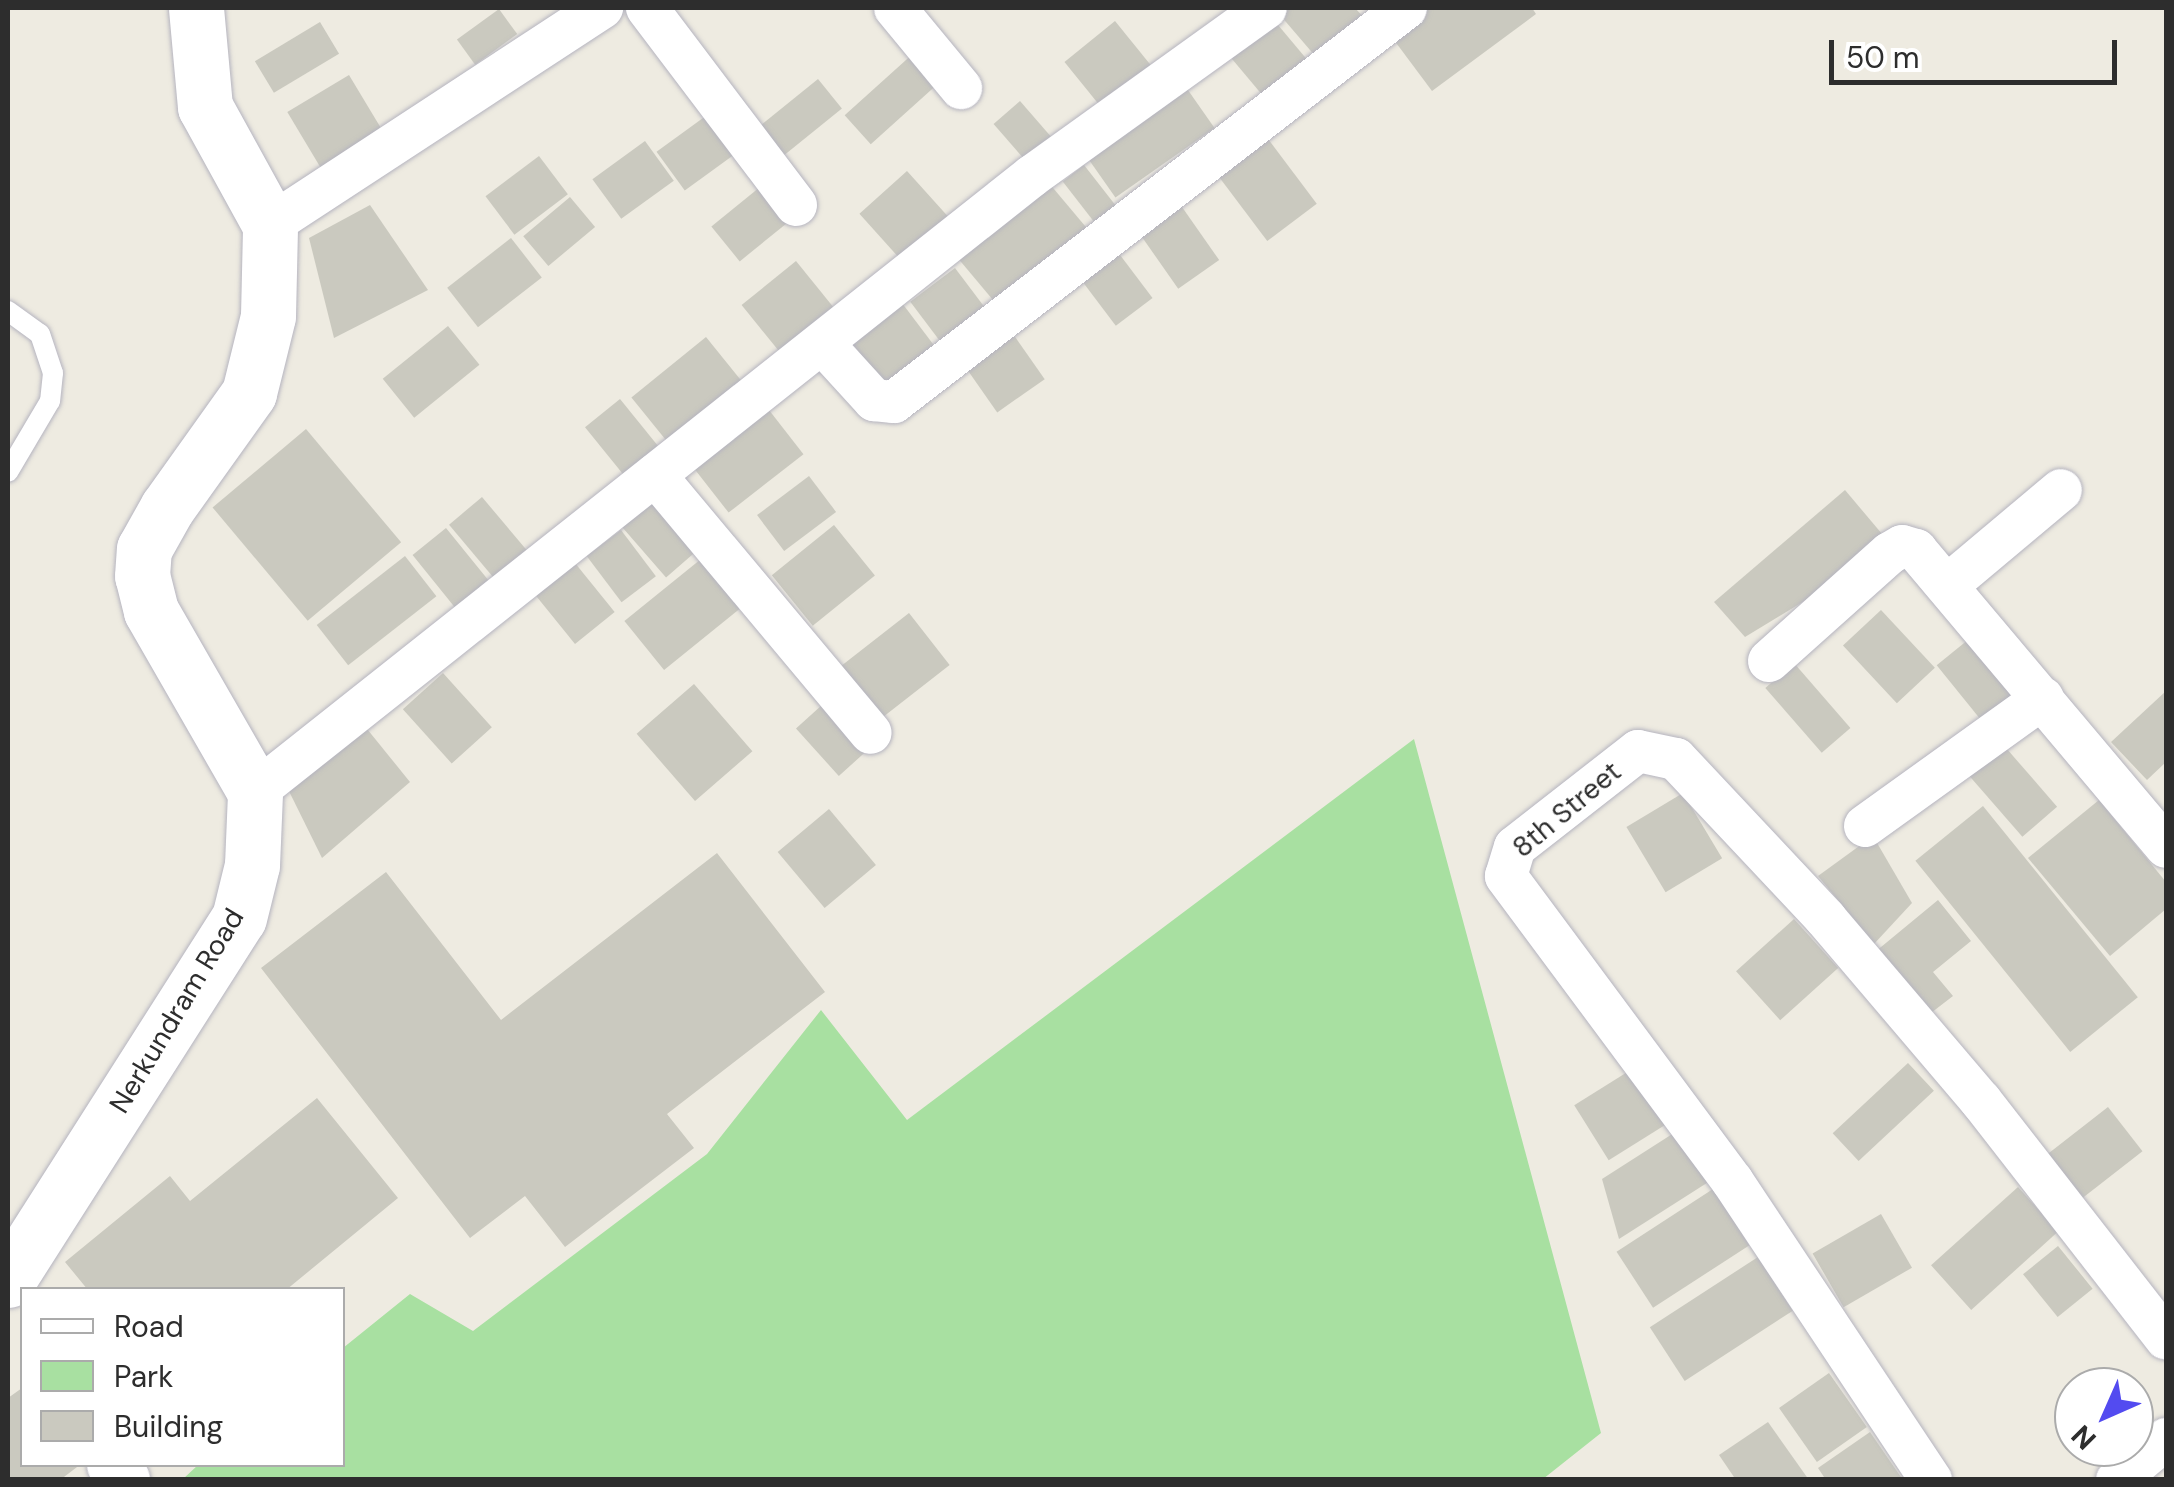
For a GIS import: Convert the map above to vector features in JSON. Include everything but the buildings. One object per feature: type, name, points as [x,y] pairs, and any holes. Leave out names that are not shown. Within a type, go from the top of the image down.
[{"type":"street","points":[[196,8],[205,108],[270,225],[268,316],[248,393],[167,508],[144,550],[142,576],[151,611],[255,792],[1032,176],[1266,8]]},
{"type":"street","points":[[270,225],[602,8]]},
{"type":"street","points":[[647,8],[796,205]]},
{"type":"street","points":[[895,8],[961,88]]},
{"type":"street","points":[[824,344],[874,400],[894,402],[1406,8]]},
{"type":"street","points":[[655,475],[871,734]]},
{"type":"street","points":[[1949,584],[2061,490]]},
{"type":"street","points":[[1770,661],[1902,546],[1916,550],[1949,584],[2166,846]]},
{"type":"street","points":[[1865,826],[2043,698]]},
{"type":"street","name":"8th Street","points":[[1930,1480],[1733,1182],[1506,876],[1515,848],[1638,751],[1676,759],[1826,919],[1981,1101],[2166,1339]]},
{"type":"street","name":"Nerkundram Road","points":[[17,1280],[239,918],[252,865],[255,792]]},
{"type":"street","points":[[2117,1480],[2166,1439]]},
{"type":"lane","points":[[8,311],[40,334],[53,373],[50,401],[8,472]]},
{"type":"green space","points":[[1414,739],[1601,1433],[1543,1479],[183,1479],[196,1467],[345,1467],[345,1346],[410,1294],[473,1331],[707,1154],[821,1010],[907,1120]]}]
